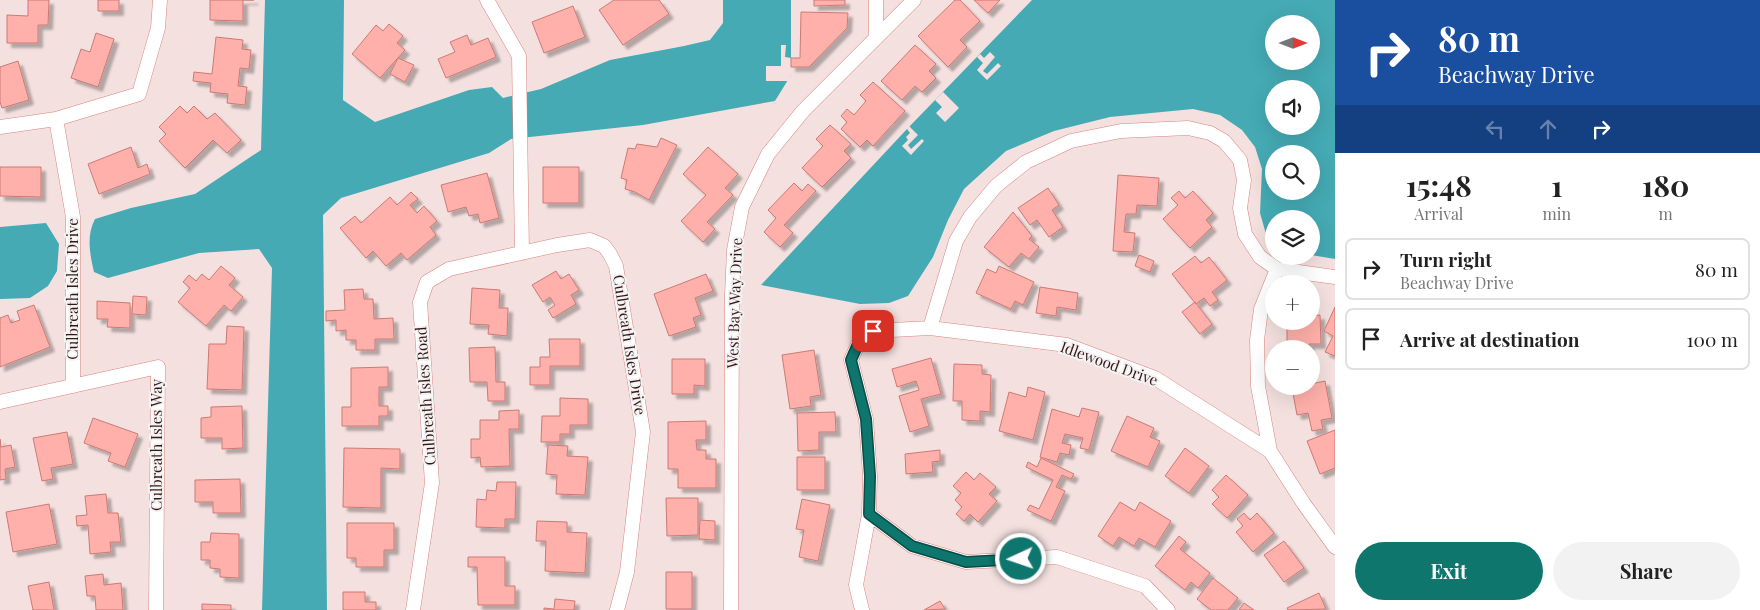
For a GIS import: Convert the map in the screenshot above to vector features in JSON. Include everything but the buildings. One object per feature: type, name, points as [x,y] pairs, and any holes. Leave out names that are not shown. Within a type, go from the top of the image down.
[{"type":"street","points":[[0,127],[56,119],[139,94],[158,28],[160,0]]},
{"type":"street","points":[[487,0],[520,56],[522,253]]},
{"type":"street","points":[[876,0],[876,38]]},
{"type":"street","name":"West Bay Way Drive","points":[[731,610],[732,295],[734,250],[742,207],[768,154],[803,111],[914,0]]},
{"type":"street","name":"Culbreath Isles Drive","points":[[56,119],[74,217],[73,386]]},
{"type":"street","points":[[930,328],[956,241],[970,217],[996,186],[1026,162],[1071,142],[1120,131],[1188,128],[1210,133],[1224,142],[1240,160],[1244,180],[1240,208],[1245,234],[1260,257],[1277,269],[1335,277]]},
{"type":"street","name":"Culbreath Isles Drive","points":[[522,253],[557,244],[590,240],[604,246],[616,266],[643,432],[627,572],[616,610]]},
{"type":"street","name":"Culbreath Isles Road","points":[[413,610],[432,483],[420,302],[427,282],[449,269],[522,253]]},
{"type":"street","points":[[1277,269],[1261,308],[1257,340],[1258,386],[1270,451],[1304,504],[1335,547]]},
{"type":"street","name":"Idlewood Drive","points":[[862,610],[856,585],[869,514],[870,476],[866,419],[851,360],[858,344],[873,331],[930,328],[1067,346],[1155,378],[1270,451]]},
{"type":"street","name":"Culbreath Isles Way","points":[[73,386],[158,367],[156,610]]},
{"type":"street","points":[[0,402],[73,386]]},
{"type":"street","points":[[869,514],[912,546],[966,562],[1057,557],[1145,586],[1168,610]]},
{"type":"water","points":[[265,0],[344,0],[343,100],[375,122],[469,90],[492,87],[503,98],[541,89],[610,60],[710,40],[723,23],[723,0],[791,0],[791,75],[775,101],[643,125],[511,139],[489,153],[341,198],[323,215],[327,610],[262,610],[272,268],[259,249],[199,253],[108,278],[94,272],[90,252],[90,232],[95,219],[131,208],[195,194],[261,150]]},
{"type":"water","points":[[1032,0],[1335,0],[1335,259],[1320,256],[1320,210],[1265,210],[1265,230],[1260,213],[1262,169],[1255,147],[1242,130],[1220,115],[1193,109],[1110,117],[1054,131],[1006,151],[964,189],[948,220],[933,257],[908,296],[889,303],[860,304],[761,285],[907,129]]},
{"type":"water","points":[[46,223],[59,244],[57,271],[48,286],[30,298],[0,299],[0,227]]},
{"type":"pier","points":[[781,45],[786,45],[785,57],[791,58],[791,75],[788,81],[766,81],[766,66],[781,66]]},
{"type":"pier","points":[[990,52],[995,57],[983,71],[987,74],[998,63],[1001,66],[987,80],[977,70],[983,63],[977,57],[980,54],[984,58]]},
{"type":"pier","points":[[943,92],[959,108],[945,122],[936,113],[942,107],[935,100]]},
{"type":"pier","points":[[909,126],[918,135],[908,145],[911,149],[922,139],[924,141],[911,155],[902,146],[908,140],[906,137],[910,133],[907,129]]},
{"type":"route","points":[[873,331],[858,344],[851,360],[866,419],[870,476],[869,514],[912,546],[966,562],[1021,559]]}]
